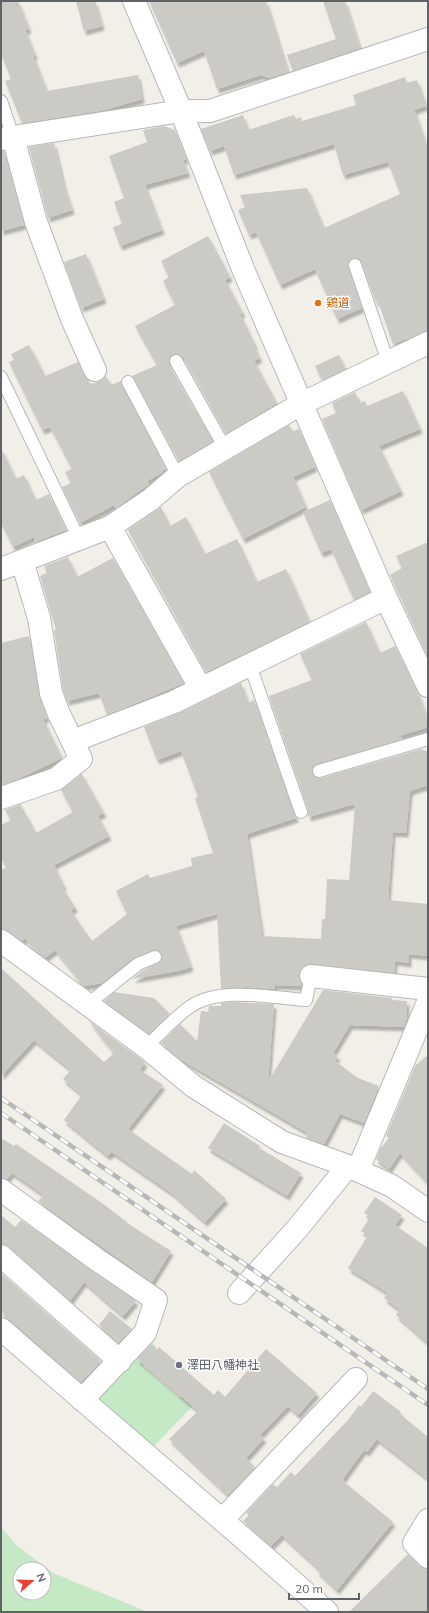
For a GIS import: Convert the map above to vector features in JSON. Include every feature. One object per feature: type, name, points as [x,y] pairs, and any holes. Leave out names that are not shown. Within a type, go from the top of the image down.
[{"type":"street","points":[[134,1],[181,111],[243,269],[301,404],[386,598],[425,674]]},
{"type":"street","points":[[95,370],[72,319],[7,138],[181,111],[210,111],[428,38]]},
{"type":"street","points":[[1,569],[110,527],[150,500],[178,476],[301,404],[428,344]]},
{"type":"street","points":[[110,527],[201,689]]},
{"type":"street","points":[[1,798],[56,779],[81,759],[73,740],[58,714],[51,693],[39,618],[22,561]]},
{"type":"street","points":[[73,740],[174,702],[386,598]]},
{"type":"street","points":[[1,941],[146,1047],[193,1086],[282,1142],[353,1168],[392,1186],[428,1211]]},
{"type":"street","points":[[311,976],[428,989]]},
{"type":"street","points":[[239,1293],[353,1168],[428,1002]]},
{"type":"street","points":[[1,1190],[96,1259],[156,1300],[145,1333],[82,1400]]},
{"type":"street","points":[[1,1256],[120,1361]]},
{"type":"street","points":[[1,1329],[82,1400],[223,1519],[327,1612]]},
{"type":"street","points":[[223,1519],[356,1379]]},
{"type":"street","points":[[428,1520],[414,1543],[428,1557]]},
{"type":"lane","points":[[1,101],[7,138]]},
{"type":"lane","points":[[355,265],[388,362]]},
{"type":"lane","points":[[176,361],[225,448]]},
{"type":"lane","points":[[1,377],[79,539]]},
{"type":"lane","points":[[128,382],[178,476]]},
{"type":"lane","points":[[250,665],[302,812]]},
{"type":"lane","points":[[319,771],[428,739]]},
{"type":"lane","points":[[88,1004],[138,964],[155,957]]},
{"type":"lane","points":[[146,1047],[192,1006],[207,999],[228,994],[306,1000],[311,976]]},
{"type":"green space","points":[[151,1341],[157,1348],[143,1363],[143,1366],[178,1397],[181,1397],[194,1382],[206,1392],[154,1446],[149,1446],[104,1409],[98,1394]]},
{"type":"green space","points":[[1,1527],[16,1545],[37,1561],[12,1561],[12,1601],[52,1601],[52,1572],[148,1612],[1,1612]]},
{"type":"building","points":[[1,1],[18,1],[29,29],[25,30],[35,55],[33,56],[47,91],[138,75],[142,99],[105,110],[22,123],[5,81],[11,79],[1,54]]},
{"type":"building","points":[[76,1],[95,1],[102,26],[84,31]]},
{"type":"building","points":[[149,1],[266,1],[288,72],[269,78],[261,75],[217,89],[204,51],[177,63]]},
{"type":"building","points":[[323,1],[345,1],[360,48],[293,71],[287,55],[336,39]]},
{"type":"building","points":[[405,77],[407,83],[417,80],[426,106],[414,110],[428,150],[428,331],[393,344],[378,301],[376,302],[360,259],[352,258],[348,264],[362,308],[337,319],[315,269],[280,285],[256,232],[249,235],[238,210],[245,207],[240,195],[307,188],[324,228],[400,194],[388,162],[343,175],[334,144],[234,175],[224,146],[210,151],[201,129],[243,115],[248,130],[294,115],[296,119],[301,117],[302,121],[356,105],[353,95]]},
{"type":"building","points":[[164,126],[175,130],[186,159],[183,160],[188,173],[145,185],[162,230],[120,246],[113,227],[122,224],[114,202],[124,198],[109,156],[147,142],[143,130]]},
{"type":"building","points":[[54,143],[64,186],[72,210],[48,218],[29,147]]},
{"type":"building","points":[[1,151],[4,151],[24,225],[1,231]]},
{"type":"building","points":[[208,236],[230,277],[225,280],[243,313],[240,314],[260,358],[254,361],[277,403],[226,434],[183,357],[176,354],[172,355],[169,365],[213,441],[179,461],[132,376],[157,365],[135,326],[175,305],[163,281],[169,277],[161,261]]},
{"type":"building","points":[[86,254],[104,299],[81,308],[64,262]]},
{"type":"building","points":[[29,345],[45,376],[78,362],[84,375],[91,384],[100,381],[106,376],[111,385],[121,381],[166,469],[162,470],[163,472],[147,481],[149,484],[116,508],[114,505],[80,523],[62,487],[71,483],[65,472],[72,469],[50,427],[42,430],[9,362],[14,360],[11,354]]},
{"type":"building","points":[[339,355],[345,369],[322,380],[315,366]]},
{"type":"building","points":[[403,391],[420,429],[379,446],[401,491],[361,510],[322,419],[336,413],[332,403],[355,392],[360,403],[365,401],[367,406]]},
{"type":"building","points":[[289,425],[293,431],[299,429],[315,467],[293,477],[306,507],[243,539],[209,472]]},
{"type":"building","points":[[1,448],[16,479],[24,475],[36,500],[49,494],[66,530],[35,542],[34,537],[13,547],[1,523]]},
{"type":"building","points":[[330,500],[370,592],[354,600],[331,549],[321,553],[303,512]]},
{"type":"building","points":[[161,507],[170,526],[186,517],[205,554],[237,539],[257,582],[286,569],[310,622],[206,672],[128,530]]},
{"type":"building","points":[[428,542],[428,657],[390,575],[402,568],[396,556]]},
{"type":"building","points":[[68,557],[77,577],[113,558],[184,683],[107,715],[99,693],[67,701],[63,690],[54,630],[56,630],[40,576],[47,573],[44,566]]},
{"type":"building","points":[[366,622],[380,653],[395,646],[418,693],[428,721],[428,727],[399,736],[403,739],[317,764],[313,766],[312,773],[314,777],[321,778],[421,749],[428,752],[428,785],[410,791],[406,833],[393,832],[388,900],[428,904],[428,956],[409,954],[409,963],[395,961],[394,973],[312,964],[306,965],[301,969],[299,975],[301,986],[275,985],[275,989],[247,987],[221,988],[217,914],[176,926],[191,967],[178,971],[132,979],[142,971],[161,961],[162,954],[159,951],[153,950],[133,958],[102,983],[84,986],[55,950],[45,958],[36,951],[25,938],[22,941],[8,931],[1,929],[1,871],[6,867],[1,858],[1,825],[11,820],[5,810],[21,804],[23,814],[25,812],[36,833],[73,812],[61,790],[82,774],[104,813],[98,816],[109,836],[54,865],[64,886],[62,887],[75,907],[71,911],[92,941],[127,914],[116,891],[148,874],[150,878],[192,866],[191,858],[213,853],[195,798],[198,797],[181,751],[157,760],[144,727],[179,713],[241,683],[248,703],[254,700],[296,818],[247,834],[262,936],[321,939],[322,919],[325,919],[327,879],[349,880],[355,804],[308,817],[308,810],[269,696],[312,680],[300,654]]},
{"type":"building","points":[[29,636],[39,695],[47,718],[43,719],[62,758],[20,778],[1,785],[1,643]]},
{"type":"building","points":[[1,968],[104,1062],[114,1053],[89,1021],[145,1062],[140,1070],[163,1085],[128,1129],[192,1174],[194,1170],[226,1199],[205,1222],[173,1194],[112,1152],[108,1156],[64,1120],[82,1095],[63,1079],[71,1070],[34,1040],[1,1076]]},
{"type":"building","points":[[323,990],[407,1001],[406,1021],[404,1027],[350,1025],[333,1053],[338,1056],[335,1061],[358,1078],[379,1086],[364,1123],[340,1114],[324,1144],[306,1138],[308,1133],[180,1059],[161,1043],[180,1024],[197,1041],[201,1011],[208,1012],[209,1006],[221,1006],[221,1003],[232,1002],[274,1004],[268,1082]]},
{"type":"building","points":[[114,992],[154,998],[170,1014],[149,1034],[104,1001]]},
{"type":"building","points":[[428,1055],[428,1183],[400,1153],[389,1169],[376,1159],[380,1149],[389,1138],[386,1136],[415,1066]]},
{"type":"building","points":[[224,1123],[260,1146],[259,1148],[301,1173],[287,1196],[208,1148]]},
{"type":"building","points":[[1,1138],[14,1146],[16,1144],[102,1203],[127,1223],[171,1251],[152,1282],[38,1201],[44,1195],[12,1173],[7,1179],[1,1178]]},
{"type":"building","points":[[375,1197],[402,1215],[395,1225],[428,1248],[428,1343],[396,1315],[400,1310],[384,1298],[388,1293],[348,1268],[368,1235],[361,1231],[370,1217],[364,1213]]},
{"type":"building","points":[[1,1215],[15,1227],[21,1220],[136,1301],[123,1316],[84,1282],[70,1301],[9,1247],[1,1244]]},
{"type":"building","points":[[1,1273],[101,1361],[81,1382],[1,1311]]},
{"type":"building","points":[[110,1311],[132,1329],[118,1343],[99,1325]]},
{"type":"building","points":[[151,1345],[157,1350],[159,1347],[214,1395],[218,1390],[225,1397],[266,1349],[317,1393],[298,1415],[288,1406],[260,1435],[264,1438],[246,1458],[255,1467],[228,1495],[169,1439],[198,1411],[137,1359]]},
{"type":"building","points":[[373,1391],[401,1412],[400,1414],[428,1437],[428,1479],[377,1439],[367,1452],[364,1450],[342,1480],[393,1522],[337,1590],[317,1571],[319,1569],[282,1535],[271,1546],[243,1521],[249,1515],[246,1513],[273,1484],[277,1487],[291,1472],[295,1476],[348,1420],[359,1405],[361,1407]]},
{"type":"building","points":[[408,1554],[419,1566],[428,1569],[428,1612],[349,1612]]},
{"type":"railway","points":[[1,1098],[428,1389]]},
{"type":"railway","points":[[1,1113],[428,1405]]},
{"type":"place","name":"鶏道","points":[[318,303]]},
{"type":"place","name":"澤田八幡神社","points":[[179,1365]]}]
